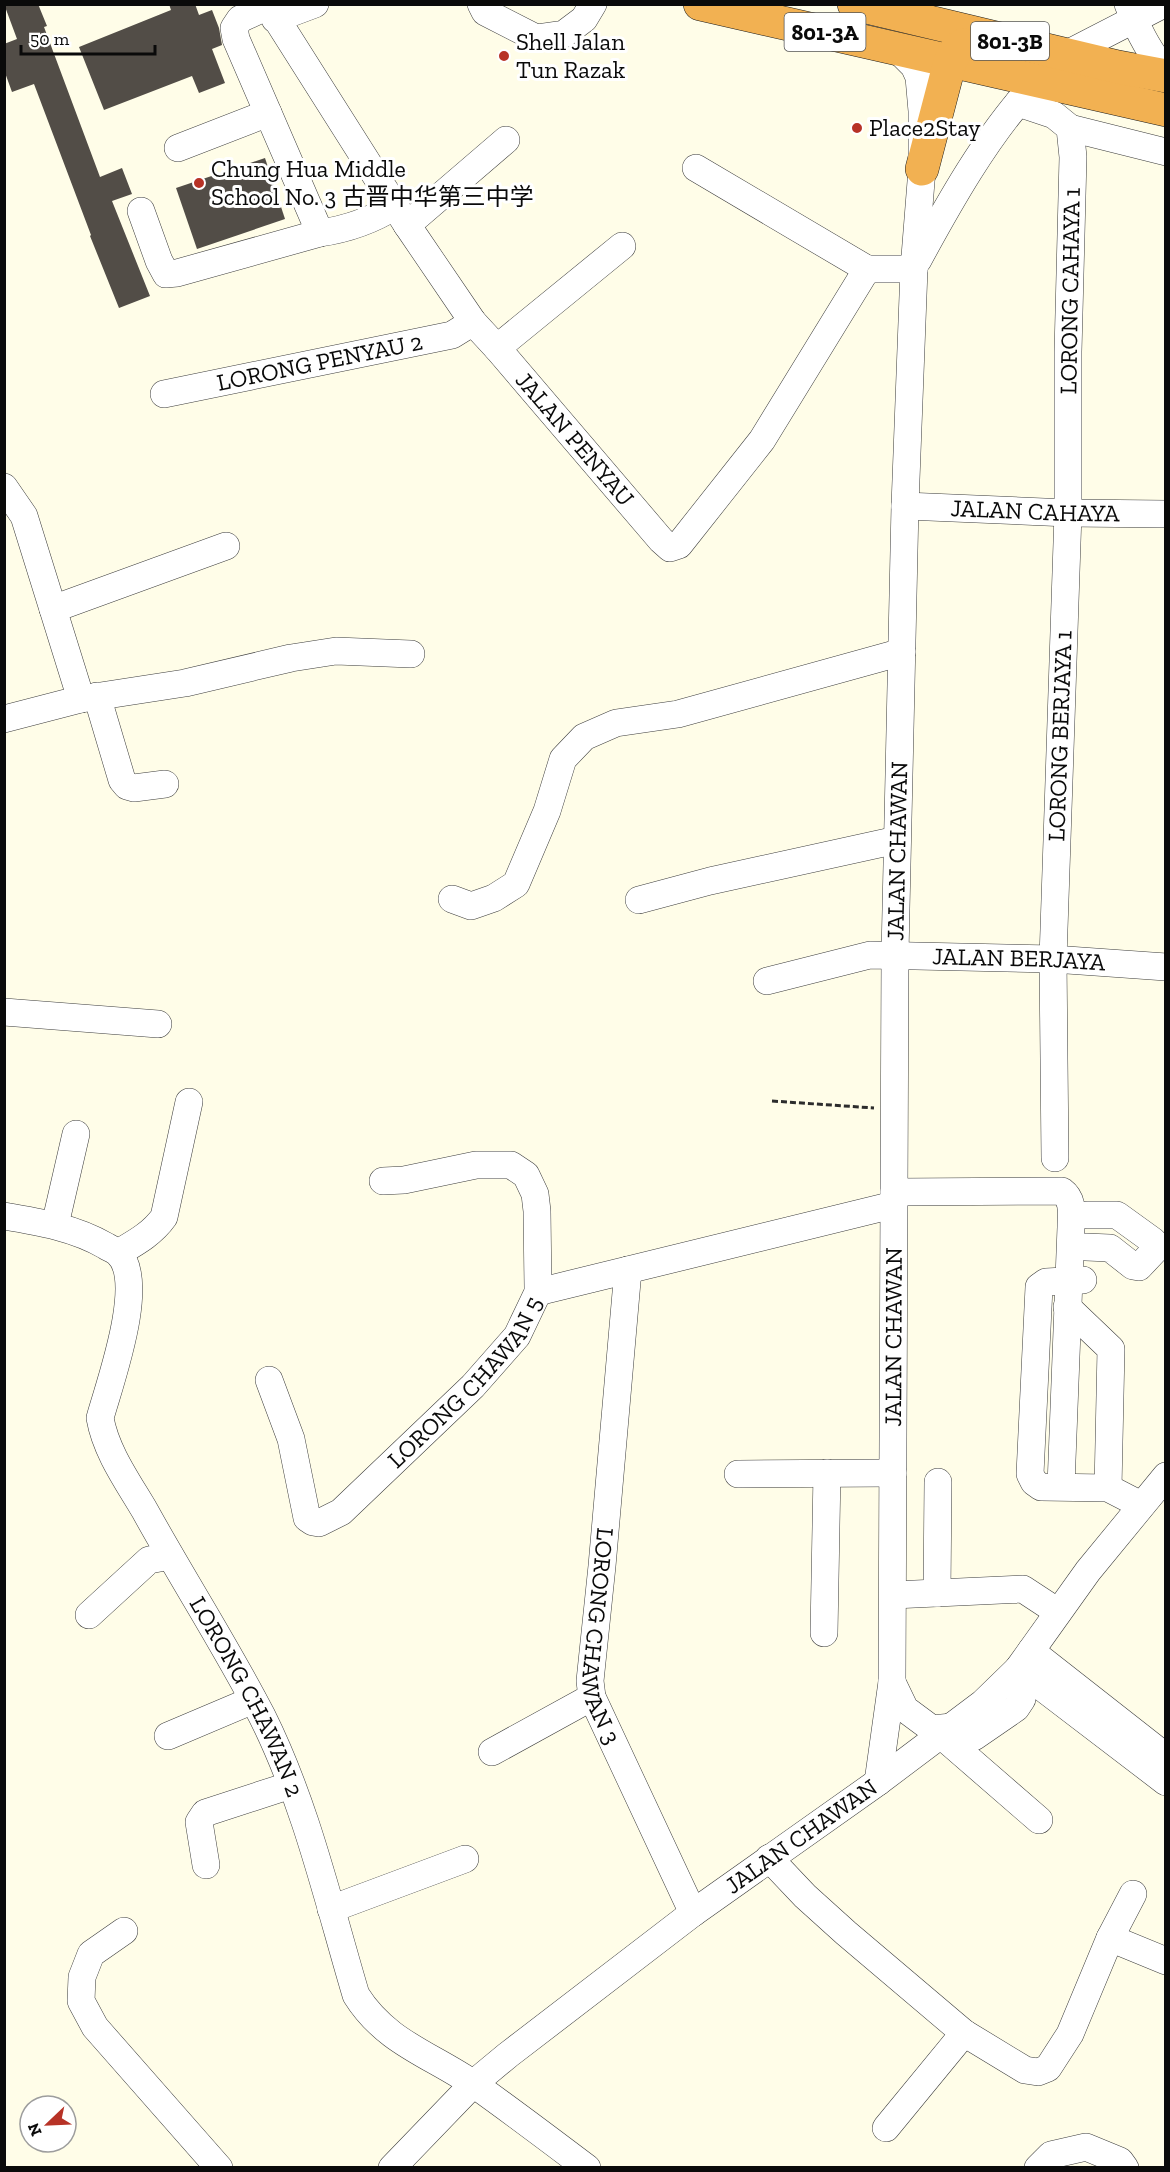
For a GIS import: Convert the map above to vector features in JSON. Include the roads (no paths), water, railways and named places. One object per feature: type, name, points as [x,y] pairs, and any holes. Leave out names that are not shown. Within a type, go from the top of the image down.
[{"type":"highway","name":"801-3A","points":[[700,4],[895,47],[950,62],[1028,92],[1166,110]]},
{"type":"highway","name":"801-3B","points":[[854,4],[1118,67],[1166,76]]},
{"type":"highway","points":[[921,178],[950,62],[957,49],[968,42],[989,36]]},
{"type":"highway","points":[[1118,67],[1166,82]]},
{"type":"street","points":[[315,4],[270,10],[240,19],[234,28],[236,39],[320,233]]},
{"type":"street","points":[[481,4],[485,12],[536,38],[564,34],[584,19],[593,4]]},
{"type":"street","points":[[1068,54],[1131,12],[1164,4]]},
{"type":"street","name":"JALAN PENYAU","points":[[270,10],[401,216],[473,322],[670,548],[679,545],[762,440],[867,269]]},
{"type":"street","points":[[1131,12],[1157,62],[1166,71]]},
{"type":"street","points":[[895,47],[914,66],[919,77],[922,111],[921,178],[926,198],[940,205],[952,200]]},
{"type":"street","points":[[696,168],[867,269],[914,269],[952,200],[1028,92],[1070,128],[1166,152]]},
{"type":"street","points":[[178,148],[268,113]]},
{"type":"street","name":"LORONG CAHAYA 1","points":[[1068,513],[1068,352],[1073,157],[1070,128]]},
{"type":"street","points":[[141,211],[166,274],[177,273],[320,233],[344,230],[379,216],[401,216],[507,140]]},
{"type":"street","name":"JALAN CHAWAN","points":[[392,2168],[473,2084],[508,2055],[693,1913],[878,1782],[892,1682],[897,840],[905,506],[914,269],[921,178]]},
{"type":"street","points":[[497,348],[622,246]]},
{"type":"street","name":"LORONG PENYAU 2","points":[[164,394],[452,335],[473,322]]},
{"type":"street","points":[[4,487],[24,516],[53,609],[122,780],[127,786],[134,788],[165,784]]},
{"type":"street","name":"JALAN CAHAYA","points":[[905,506],[1068,513],[1166,514]]},
{"type":"street","name":"LORONG BERJAYA 1","points":[[1055,1158],[1053,958],[1068,513]]},
{"type":"street","points":[[53,609],[225,546]]},
{"type":"street","points":[[4,719],[89,698],[185,683],[291,658],[336,651],[411,654]]},
{"type":"street","points":[[452,899],[471,906],[494,898],[516,884],[547,811],[563,759],[584,737],[616,723],[678,714],[902,652]]},
{"type":"street","points":[[639,900],[722,878],[897,840]]},
{"type":"street","name":"JALAN BERJAYA","points":[[767,981],[870,955],[895,954],[1053,958],[1166,967]]},
{"type":"street","points":[[4,1012],[158,1024]]},
{"type":"street","points":[[4,1216],[55,1225],[99,1242],[123,1261],[164,1217],[189,1102]]},
{"type":"street","points":[[55,1225],[76,1134]]},
{"type":"street","name":"LORONG CHAWAN 5","points":[[269,1380],[291,1439],[307,1518],[319,1523],[341,1512],[473,1386],[517,1336],[538,1292],[537,1211],[535,1194],[526,1175],[511,1165],[476,1165],[404,1180],[383,1181]]},
{"type":"street","points":[[538,1292],[894,1199],[1062,1191],[1069,1196],[1079,1215],[1086,1247],[1085,1277],[1068,1295]]},
{"type":"street","points":[[1079,1215],[1117,1215],[1147,1236],[1125,1260],[1110,1248],[1086,1247]]},
{"type":"street","points":[[1079,1215],[1068,1295],[1061,1486],[1108,1488],[1141,1505]]},
{"type":"street","name":"LORONG CHAWAN 2","points":[[123,1261],[130,1290],[127,1316],[100,1418],[102,1431],[112,1454],[223,1644],[253,1700],[304,1816],[356,1995],[366,2012],[398,2040],[473,2084],[586,2168]]},
{"type":"street","name":"LORONG CHAWAN 3","points":[[627,1270],[590,1681],[592,1697],[693,1913]]},
{"type":"street","points":[[1068,1295],[1111,1350],[1108,1488]]},
{"type":"street","points":[[824,1633],[826,1473]]},
{"type":"street","points":[[738,1474],[893,1473]]},
{"type":"street","points":[[878,1782],[956,1733],[983,1703],[1024,1665],[1088,1571],[1165,1478]]},
{"type":"street","points":[[937,1593],[938,1482]]},
{"type":"street","points":[[89,1615],[150,1560],[170,1556]]},
{"type":"street","points":[[893,1595],[1023,1589],[1058,1612]]},
{"type":"street","points":[[1024,1665],[1166,1757]]},
{"type":"street","points":[[1024,1665],[1166,1782]]},
{"type":"street","points":[[892,1682],[905,1709],[932,1729],[956,1733],[1039,1820]]},
{"type":"street","points":[[492,1752],[592,1697]]},
{"type":"street","points":[[168,1736],[253,1700]]},
{"type":"street","points":[[206,1865],[199,1822],[205,1813],[291,1785]]},
{"type":"street","points":[[769,1858],[805,1896],[846,1933],[964,2033],[1025,2070],[1038,2072],[1048,2068],[1070,2034],[1110,1938],[1133,1894]]},
{"type":"street","points":[[331,1909],[465,1859]]},
{"type":"street","points":[[123,1931],[91,1954],[82,1977],[81,2001],[95,2027],[219,2168]]},
{"type":"street","points":[[1110,1938],[1166,1961]]},
{"type":"street","points":[[886,2128],[964,2033]]},
{"type":"street","points":[[1038,2168],[1051,2156],[1086,2147],[1120,2161],[1125,2168]]},
{"type":"place","name":"Shell Jalan Tun Razak","points":[[504,56]]},
{"type":"place","name":"Place2Stay","points":[[857,128]]},
{"type":"place","name":"Chung Hua Middle School No. 3 古晋中华第三中学","points":[[199,183]]}]
